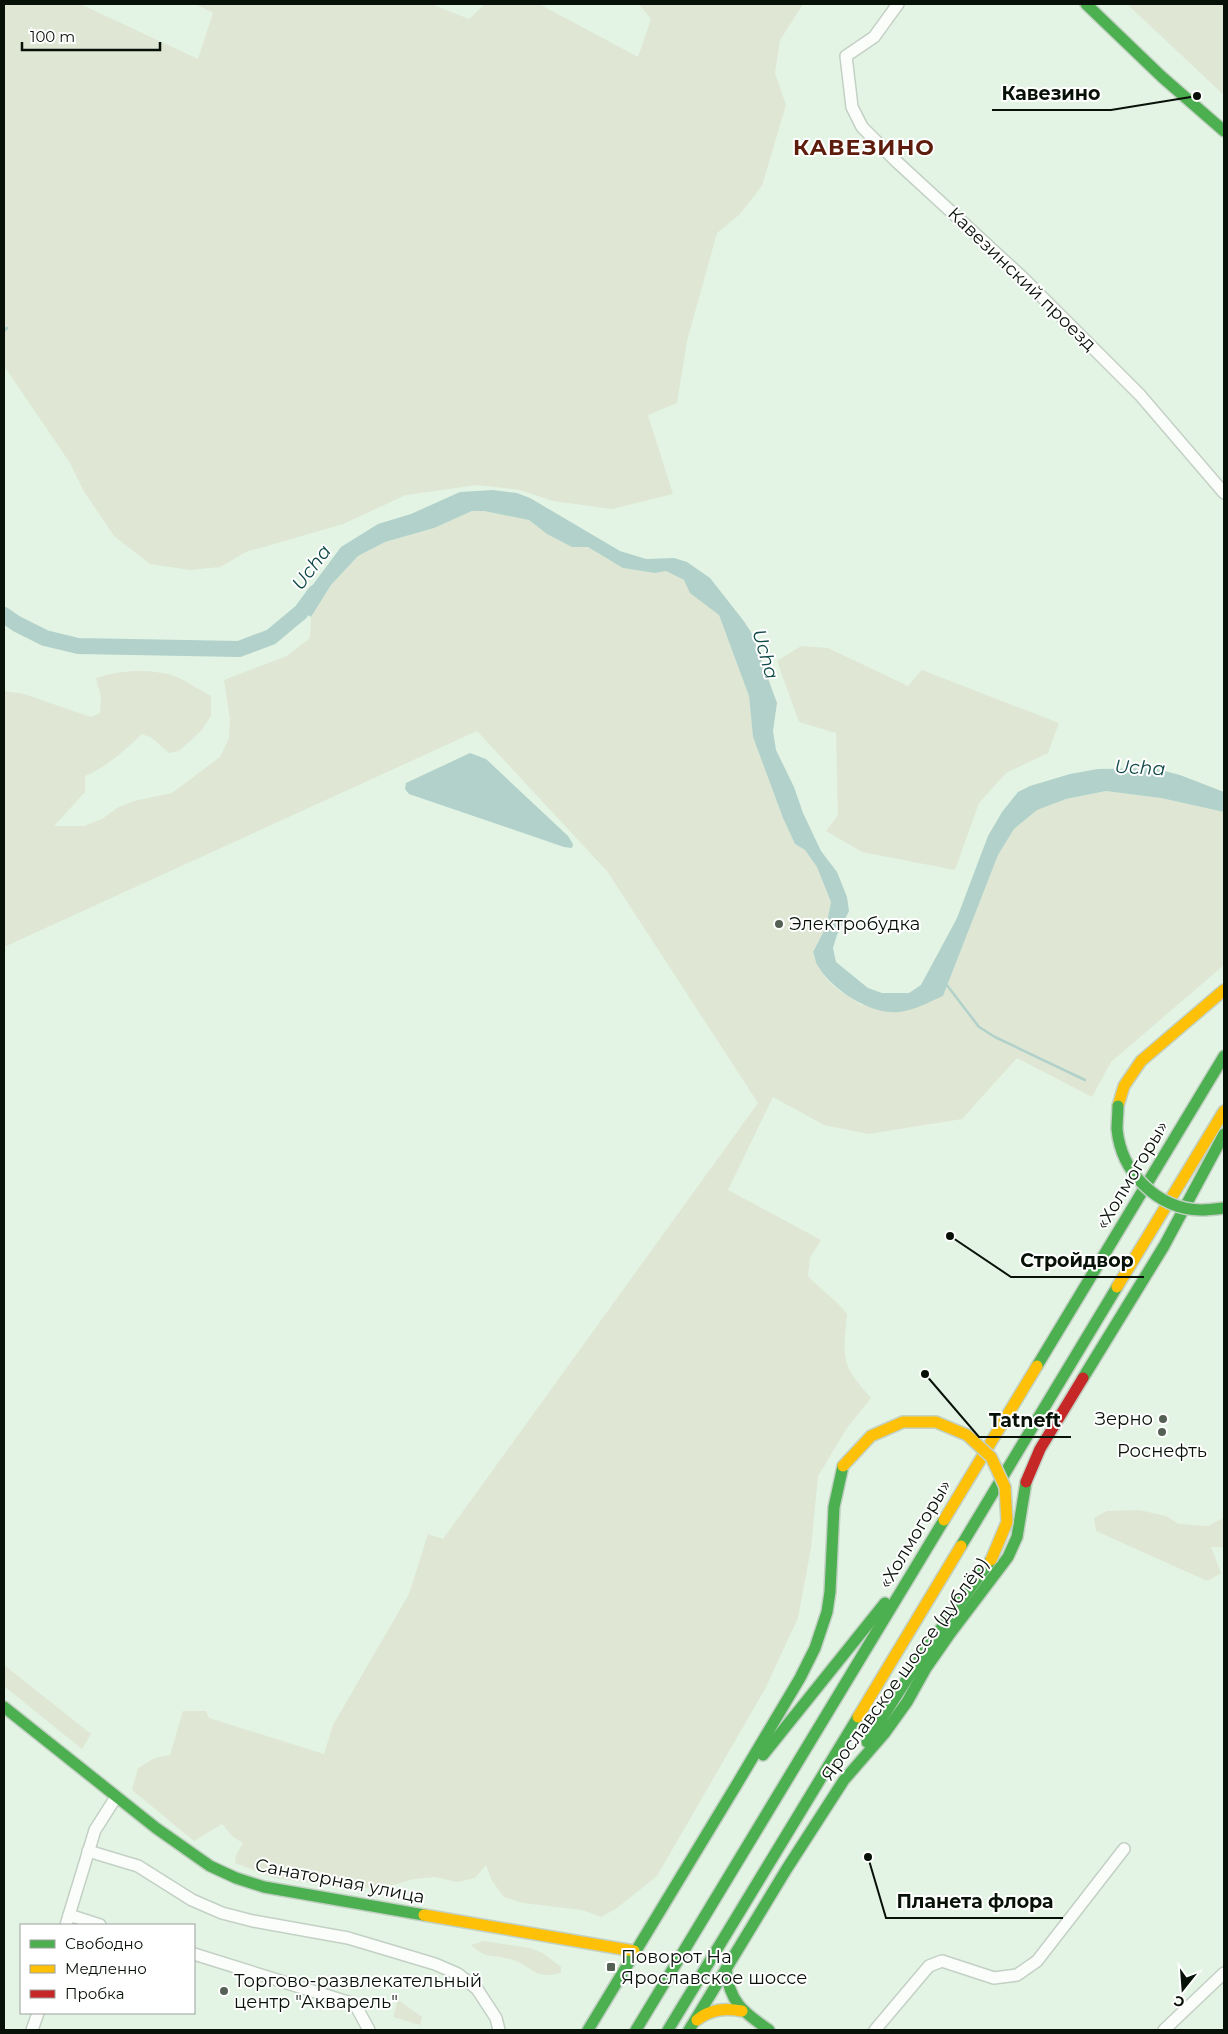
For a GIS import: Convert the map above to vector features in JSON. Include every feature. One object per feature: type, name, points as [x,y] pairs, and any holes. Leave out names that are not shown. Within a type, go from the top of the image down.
[{"type":"main road","points":[[1086,4],[1162,77],[1224,131]]},
{"type":"main road","points":[[1224,990],[1141,1061],[1124,1086],[1118,1106],[1116,1126],[1119,1146],[1127,1165],[1143,1185],[1163,1200],[1182,1208],[1203,1210],[1224,1208]]},
{"type":"main road","name":"«Холмогоры»","points":[[636,2030],[1224,1056]]},
{"type":"main road","points":[[668,2030],[1224,1111]]},
{"type":"main road","name":"Ярославское шоссе (дублёр)","points":[[691,2026],[844,1780],[884,1734],[907,1702],[926,1668],[949,1634],[990,1583],[1008,1557],[1017,1537],[1026,1484],[1040,1449],[1164,1246],[1224,1134]]},
{"type":"main road","points":[[588,2030],[634,1951],[725,1806],[808,1660],[821,1632],[828,1608],[832,1575],[833,1515],[836,1483],[843,1466],[856,1447],[885,1427],[907,1421],[930,1420],[963,1431],[981,1445],[992,1458],[1001,1473],[1007,1495],[1008,1518],[1006,1529],[991,1560],[913,1666],[844,1780]]},
{"type":"main road","points":[[725,1806],[774,1741],[857,1640],[927,1548]]},
{"type":"main road","name":"Санаторная улица","points":[[4,1707],[156,1828],[210,1866],[236,1878],[255,1884],[634,1951]]},
{"type":"main road","points":[[726,1969],[727,1983],[732,1998],[742,2011],[769,2030]]},
{"type":"main road","points":[[691,2026],[706,2013],[716,2009],[729,2008],[742,2011]]},
{"type":"street","name":"Кавезинский проезд","points":[[898,4],[874,37],[846,56],[852,107],[862,127],[897,162],[1021,276],[1140,395],[1224,493]]},
{"type":"street","points":[[93,1924],[67,1920],[95,1830],[116,1797]]},
{"type":"street","points":[[875,2030],[929,1966],[942,1962],[994,1978],[1017,1975],[1037,1960],[1124,1849]]},
{"type":"street","points":[[88,1851],[138,1866],[192,1900],[222,1913],[253,1921],[348,1938],[442,1967],[458,1974],[476,1989],[496,2018],[499,2030]]},
{"type":"street","points":[[195,1954],[351,2003],[357,2008],[369,2030]]},
{"type":"street","points":[[1164,2030],[1224,1973]]},
{"type":"street","points":[[32,2030],[38,2014]]},
{"type":"green space","points":[[4,4],[80,4],[198,59],[213,13],[195,4],[431,4],[469,19],[485,4],[539,4],[638,57],[651,19],[639,4],[803,4],[780,40],[775,73],[786,105],[762,186],[739,215],[717,233],[687,341],[677,403],[648,415],[673,494],[612,509],[553,501],[520,490],[477,485],[406,495],[343,524],[246,552],[220,567],[190,570],[150,564],[114,536],[83,490],[70,463],[4,366]]},
{"type":"green space","points":[[1127,4],[1224,4],[1224,95]]},
{"type":"green space","points":[[472,511],[484,511],[529,520],[547,534],[572,547],[588,547],[623,568],[655,573],[666,571],[684,580],[691,593],[719,615],[749,696],[753,737],[783,818],[795,844],[805,850],[817,867],[831,902],[826,927],[813,952],[819,967],[829,981],[837,989],[861,1005],[943,996],[998,855],[1014,829],[1037,810],[1066,799],[1106,791],[1161,798],[1224,812],[1224,965],[1111,1062],[1092,1097],[1017,1058],[962,1119],[868,1134],[824,1125],[773,1097],[728,1190],[821,1240],[810,1258],[808,1276],[847,1314],[846,1360],[854,1376],[871,1398],[847,1428],[818,1476],[811,1548],[798,1618],[765,1689],[657,1876],[617,1908],[601,1917],[582,1910],[523,1903],[504,1897],[492,1881],[486,1865],[475,1878],[457,1882],[435,1877],[414,1879],[390,1886],[352,1889],[275,1878],[235,1863],[236,1855],[243,1843],[233,1837],[222,1824],[194,1841],[132,1790],[138,1768],[155,1758],[170,1755],[183,1711],[206,1711],[209,1718],[324,1754],[333,1725],[409,1594],[428,1534],[443,1539],[758,1103],[607,871],[477,731],[4,947],[4,691],[24,694],[91,717],[100,713],[101,697],[96,678],[116,673],[147,671],[167,674],[181,679],[211,696],[211,716],[201,731],[179,751],[169,753],[152,738],[142,734],[108,763],[85,776],[85,792],[54,826],[84,826],[102,819],[117,808],[134,801],[172,793],[220,757],[229,738],[230,719],[224,680],[287,656],[310,638],[311,617],[331,585],[358,556],[385,542],[434,528]]},
{"type":"green space","points":[[801,646],[828,648],[908,686],[922,670],[1059,723],[1048,753],[1006,773],[979,803],[955,870],[862,852],[826,831],[838,815],[836,733],[799,722],[777,661]]},
{"type":"green space","points":[[1139,1510],[1166,1516],[1179,1524],[1208,1526],[1221,1519],[1224,1520],[1224,1547],[1211,1547],[1221,1573],[1209,1580],[1205,1580],[1096,1531],[1094,1518],[1107,1511]]},
{"type":"green space","points":[[4,1665],[91,1734],[82,1749],[4,1686]]},
{"type":"green space","points":[[484,1941],[530,1948],[543,1953],[561,1967],[561,1973],[544,1975],[510,1959],[481,1953],[471,1945]]},
{"type":"green space","points":[[398,2000],[422,2017],[420,2025],[393,2017]]},
{"type":"water","points":[[493,490],[517,493],[530,498],[620,551],[646,559],[674,558],[687,562],[710,578],[743,620],[751,632],[777,703],[773,731],[776,750],[821,851],[837,872],[847,897],[849,911],[833,948],[836,962],[868,988],[882,993],[909,993],[921,985],[957,918],[988,836],[1002,812],[1018,792],[1030,786],[1070,774],[1098,769],[1153,768],[1180,775],[1224,792],[1224,812],[1161,798],[1106,791],[1066,799],[1037,810],[1014,829],[998,855],[943,996],[916,1008],[899,1012],[888,1012],[865,1005],[842,992],[824,975],[816,963],[813,952],[826,927],[831,902],[817,867],[805,850],[795,844],[783,818],[753,737],[749,696],[719,615],[690,593],[684,580],[666,571],[655,573],[623,568],[588,547],[572,547],[547,534],[529,520],[484,511],[472,511],[434,528],[385,542],[358,556],[331,585],[311,617],[297,606],[341,547],[378,524],[411,514],[460,492]]},
{"type":"water","points":[[470,753],[486,759],[568,836],[573,844],[572,848],[564,847],[409,794],[405,789],[406,783]]},
{"type":"waterway","points":[[4,331],[7,328]]},
{"type":"waterway","name":"Ucha","points":[[4,615],[45,638],[78,646],[239,649],[271,637],[301,612],[315,593]]},
{"type":"waterway","points":[[946,984],[979,1027],[995,1037],[1085,1080]]},
{"type":"traffic: fast","points":[[1086,4],[1162,77],[1224,131]]},
{"type":"traffic: fast","points":[[1037,1366],[1224,1056]]},
{"type":"traffic: fast","points":[[1118,1106],[1117,1129],[1120,1145],[1126,1160],[1144,1185],[1170,1203],[1185,1208],[1201,1210],[1224,1208]]},
{"type":"traffic: fast","points":[[1083,1378],[1164,1246],[1224,1134]]},
{"type":"traffic: fast","points":[[961,1546],[1117,1287]]},
{"type":"traffic: fast","points":[[588,2030],[800,1678],[815,1648],[827,1612],[830,1592],[834,1507],[843,1466]]},
{"type":"traffic: fast","points":[[689,2030],[786,1870],[844,1780],[884,1734],[907,1702],[926,1668],[949,1635],[1008,1557],[1017,1537],[1026,1482]]},
{"type":"traffic: fast","points":[[636,2030],[944,1520]]},
{"type":"traffic: fast","points":[[867,1742],[926,1649],[991,1560]]},
{"type":"traffic: fast","points":[[763,1755],[885,1603]]},
{"type":"traffic: fast","points":[[4,1707],[156,1828],[210,1866],[236,1878],[264,1887],[424,1915]]},
{"type":"traffic: fast","points":[[668,2030],[858,1717]]},
{"type":"traffic: fast","points":[[726,1969],[730,1990],[734,1998],[752,2018],[769,2030]]},
{"type":"traffic: slow","points":[[1118,1106],[1124,1086],[1141,1061],[1224,990]]},
{"type":"traffic: slow","points":[[1117,1287],[1224,1111]]},
{"type":"traffic: slow","points":[[944,1520],[1037,1366]]},
{"type":"traffic: slow","points":[[843,1466],[871,1436],[903,1422],[936,1422],[967,1435],[991,1457],[1005,1487],[1007,1522],[991,1560]]},
{"type":"traffic: slow","points":[[858,1717],[961,1546]]},
{"type":"traffic: slow","points":[[424,1915],[634,1951]]},
{"type":"traffic: slow","points":[[697,2020],[718,2010],[742,2011]]},
{"type":"traffic: jam","points":[[1026,1482],[1040,1449],[1083,1378]]},
{"type":"place","name":"Кавезино","points":[[1197,96]]},
{"type":"place","name":"Электробудка","points":[[779,924]]},
{"type":"place","name":"Стройдвор","points":[[950,1236]]},
{"type":"place","name":"Tatneft","points":[[925,1374]]},
{"type":"place","name":"Зерно","points":[[1163,1419]]},
{"type":"place","name":"Роснефть","points":[[1162,1432]]},
{"type":"place","name":"Планета флора","points":[[868,1857]]},
{"type":"place","name":"Поворот На Ярославское шоссе","points":[[611,1967]]},
{"type":"place","name":"Торгово-развлекательный центр \"Акварель\"","points":[[224,1991]]},
{"type":"district","name":"КАВЕЗИНО","points":[[864,147]]}]
